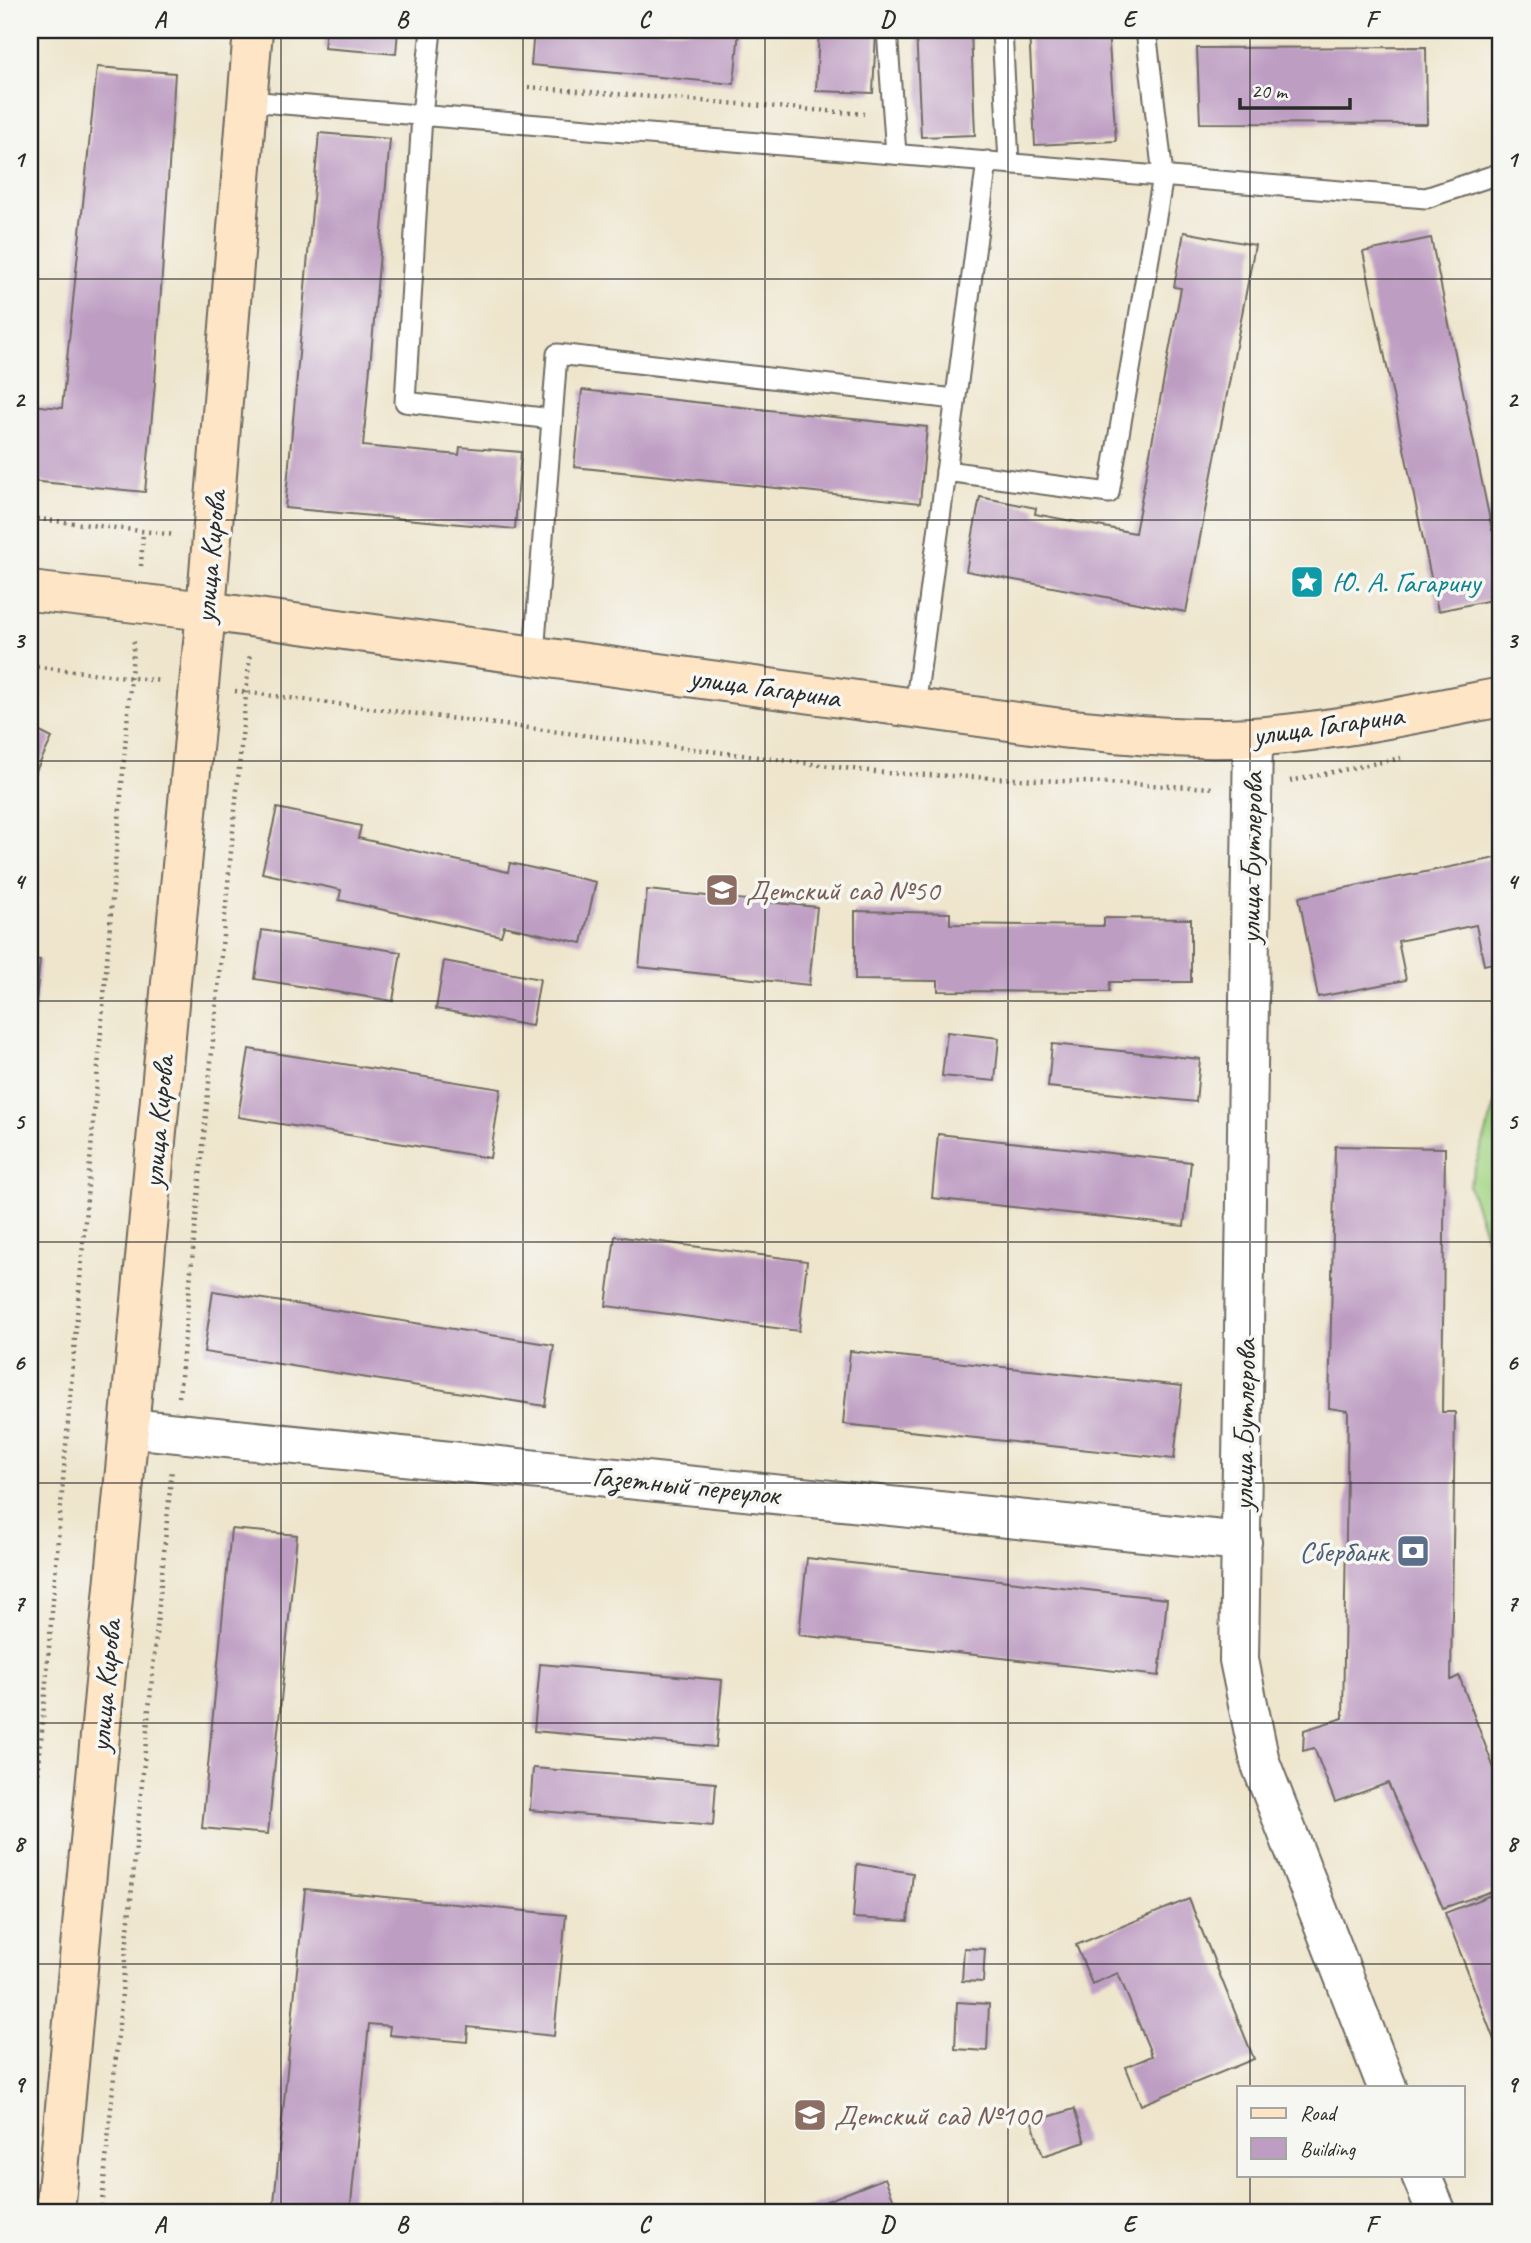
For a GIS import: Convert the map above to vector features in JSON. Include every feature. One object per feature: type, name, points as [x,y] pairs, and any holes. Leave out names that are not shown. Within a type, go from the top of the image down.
[{"type":"street","name":"улица Кирова","points":[[55,2213],[206,611],[253,30]]},
{"type":"street","name":"улица Гагарина","points":[[30,591],[206,611],[915,708],[1156,737],[1253,737],[1386,719],[1501,698]]},
{"type":"street","name":"улица Бутлерова","points":[[1253,737],[1239,1660],[1259,1762],[1387,2086]]},
{"type":"street","name":"Газетный переулок","points":[[129,1428],[1242,1542]]},
{"type":"street","points":[[1422,2176],[1437,2213]]},
{"type":"lane","points":[[431,30],[422,115],[405,402],[552,419]]},
{"type":"lane","points":[[887,30],[896,154]]},
{"type":"lane","points":[[1002,30],[1009,163]]},
{"type":"lane","points":[[946,471],[1109,493],[1163,176],[1146,30]]},
{"type":"lane","points":[[248,101],[1426,198],[1501,173]]},
{"type":"lane","points":[[915,708],[987,161]]},
{"type":"lane","points":[[534,655],[557,354],[956,399]]},
{"type":"path","points":[[528,87],[893,117]]},
{"type":"path","points":[[30,517],[143,532],[30,1871]]},
{"type":"path","points":[[1496,626],[1501,648]]},
{"type":"path","points":[[30,666],[884,773],[1252,789],[1409,757]]},
{"type":"green space","points":[[1501,1098],[1501,1279],[1469,1186],[1497,1099]]},
{"type":"building","points":[[326,30],[398,30],[396,54],[324,48]]},
{"type":"building","points":[[534,30],[739,30],[734,84],[531,65]]},
{"type":"building","points":[[819,30],[876,30],[873,93],[816,91]]},
{"type":"building","points":[[916,30],[971,30],[975,135],[921,137]]},
{"type":"building","points":[[1029,30],[1108,30],[1116,141],[1035,145]]},
{"type":"building","points":[[1426,47],[1427,124],[1200,123],[1197,48]]},
{"type":"building","points":[[97,67],[175,73],[155,383],[145,492],[30,481],[30,405],[62,408]]},
{"type":"building","points":[[319,133],[390,139],[363,446],[459,455],[460,447],[521,452],[515,529],[285,508]]},
{"type":"building","points":[[1184,232],[1255,245],[1186,612],[966,571],[980,497],[1036,508],[1035,514],[1135,533],[1181,288],[1174,287]]},
{"type":"building","points":[[1431,238],[1492,530],[1501,528],[1501,598],[1438,611],[1363,252]]},
{"type":"building","points":[[582,390],[927,427],[920,503],[574,467]]},
{"type":"building","points":[[30,727],[52,738],[30,783]]},
{"type":"building","points":[[277,808],[361,826],[358,838],[508,872],[510,863],[596,882],[582,943],[504,926],[501,936],[339,900],[341,890],[262,873]]},
{"type":"building","points":[[1501,857],[1501,961],[1484,965],[1476,925],[1398,941],[1406,980],[1318,997],[1299,897]]},
{"type":"building","points":[[647,890],[817,907],[809,985],[639,967]]},
{"type":"building","points":[[855,911],[950,913],[950,924],[1104,926],[1104,918],[1191,919],[1191,982],[1110,982],[1109,992],[938,991],[938,981],[855,980]]},
{"type":"building","points":[[262,930],[401,952],[393,1001],[255,979]]},
{"type":"building","points":[[30,959],[40,960],[32,1041],[30,1041]]},
{"type":"building","points":[[444,961],[540,979],[532,1026],[436,1009]]},
{"type":"building","points":[[947,1032],[999,1038],[995,1081],[942,1076]]},
{"type":"building","points":[[1052,1044],[1200,1059],[1196,1102],[1048,1087]]},
{"type":"building","points":[[249,1049],[501,1089],[490,1158],[238,1117]]},
{"type":"building","points":[[938,1134],[1191,1162],[1184,1226],[932,1198]]},
{"type":"building","points":[[1335,1146],[1445,1148],[1442,1412],[1455,1412],[1451,1680],[1459,1676],[1501,1787],[1501,1888],[1443,1908],[1388,1783],[1335,1802],[1314,1748],[1303,1751],[1304,1730],[1343,1718],[1348,1411],[1329,1408]]},
{"type":"building","points":[[615,1236],[807,1261],[799,1331],[606,1306]]},
{"type":"building","points":[[213,1291],[554,1345],[545,1406],[204,1352]]},
{"type":"building","points":[[850,1351],[1182,1386],[1174,1459],[843,1424]]},
{"type":"building","points":[[231,1529],[297,1535],[268,1834],[202,1828]]},
{"type":"building","points":[[807,1558],[1167,1599],[1159,1676],[799,1635]]},
{"type":"building","points":[[540,1664],[722,1680],[716,1747],[534,1731]]},
{"type":"building","points":[[533,1768],[716,1783],[713,1826],[530,1810]]},
{"type":"building","points":[[857,1864],[913,1873],[908,1921],[853,1918]]},
{"type":"building","points":[[305,1889],[566,1915],[554,2036],[468,2027],[467,2042],[389,2035],[390,2026],[369,2024],[350,2213],[273,2213]]},
{"type":"building","points":[[1501,1891],[1501,2058],[1445,1913]]},
{"type":"building","points":[[1189,1899],[1254,2059],[1141,2105],[1126,2067],[1152,2056],[1118,1973],[1092,1984],[1076,1945]]},
{"type":"building","points":[[964,1948],[985,1949],[983,1982],[962,1981]]},
{"type":"building","points":[[957,2002],[989,2004],[987,2051],[955,2049]]},
{"type":"building","points":[[1074,2109],[1085,2142],[1043,2156],[1032,2122]]},
{"type":"building","points":[[885,2178],[899,2213],[796,2213]]},
{"type":"building","points":[[496,2206],[549,2210],[549,2213],[495,2213]]},
{"type":"place","name":"Ю. А. Гагарину","points":[[1307,582]]},
{"type":"place","name":"Детский сад №50","points":[[722,890]]},
{"type":"place","name":"Сбербанк","points":[[1413,1551]]},
{"type":"place","name":"Детский сад №100","points":[[810,2115]]}]
